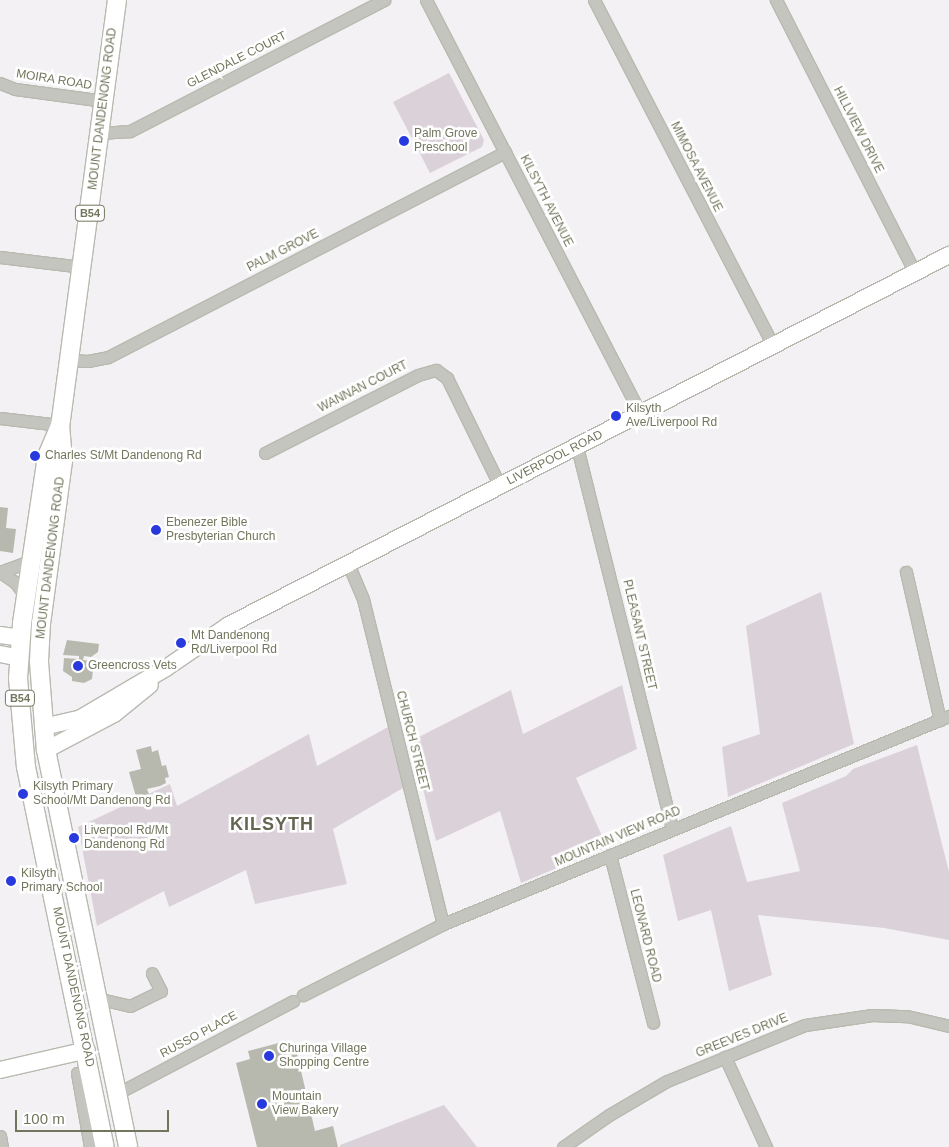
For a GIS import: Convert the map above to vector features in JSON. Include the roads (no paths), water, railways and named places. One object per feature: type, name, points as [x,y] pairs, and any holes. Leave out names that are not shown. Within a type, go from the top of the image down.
[{"type":"main road","name":"MOUNT DANDENONG ROAD","points":[[117,0],[83,267],[60,425],[63,461],[39,662],[46,750],[128,1147]]},
{"type":"main road","name":"LIVERPOOL ROAD","points":[[44,726],[81,718],[166,668],[229,625],[349,566],[500,486],[949,255]]},
{"type":"main road","name":"MOUNT DANDENONG ROAD","points":[[60,425],[47,456],[21,638],[23,739],[105,1147]]},
{"type":"main road","points":[[0,635],[41,643]]},
{"type":"main road","points":[[0,654],[39,662]]},
{"type":"main road","name":"LIVERPOOL ROAD","points":[[46,750],[90,728],[134,701],[166,668]]},
{"type":"main road","points":[[44,726],[23,739],[33,747],[46,750]]},
{"type":"main road","points":[[0,1070],[108,1046]]},
{"type":"main road","points":[[96,1097],[118,1092]]},
{"type":"street","name":"GLENDALE COURT","points":[[100,133],[130,131],[384,0]]},
{"type":"street","name":"KILSYTH AVENUE","points":[[426,0],[640,415]]},
{"type":"street","name":"MIMOSA AVENUE","points":[[594,0],[773,346]]},
{"type":"street","name":"HILLVIEW DRIVE","points":[[776,0],[915,273]]},
{"type":"street","name":"MOIRA ROAD","points":[[0,82],[15,89],[104,101]]},
{"type":"street","name":"PALM GROVE","points":[[70,360],[88,362],[108,357],[505,152]]},
{"type":"street","points":[[0,257],[83,267]]},
{"type":"street","name":"WANNAN COURT","points":[[265,453],[418,375],[436,370],[447,378],[500,486]]},
{"type":"street","points":[[0,418],[60,425]]},
{"type":"street","name":"PLEASANT STREET","points":[[577,447],[672,829]]},
{"type":"street","points":[[0,572],[33,560]]},
{"type":"street","name":"CHURCH STREET","points":[[349,566],[363,599],[443,924]]},
{"type":"street","points":[[0,572],[15,582],[26,597]]},
{"type":"street","points":[[906,572],[944,718]]},
{"type":"street","name":"MOUNTAIN VIEW ROAD","points":[[303,995],[443,924],[944,718]]},
{"type":"street","name":"LEONARD ROAD","points":[[610,855],[653,1023]]},
{"type":"street","points":[[96,998],[130,1006],[160,991],[152,973]]},
{"type":"street","name":"RUSSO PLACE","points":[[118,1092],[293,1002]]},
{"type":"street","name":"GREEVES DRIVE","points":[[563,1147],[609,1114],[667,1081],[806,1025],[837,1018],[872,1014],[907,1016],[949,1026]]},
{"type":"street","points":[[725,1057],[766,1147]]},
{"type":"street","name":"MOUNT DANDENONG ROAD","points":[[77,1073],[90,1147]]},
{"type":"street","points":[[0,1136],[2,1147]]},
{"type":"place","name":"Palm Grove Preschool","points":[[404,141]]},
{"type":"place","name":"Kilsyth Ave/Liverpool Rd","points":[[616,416]]},
{"type":"place","name":"Charles St/Mt Dandenong Rd","points":[[35,456]]},
{"type":"place","name":"Ebenezer Bible Presbyterian Church","points":[[156,530]]},
{"type":"place","name":"Mt Dandenong Rd/Liverpool Rd","points":[[181,643]]},
{"type":"place","name":"Greencross Vets","points":[[78,666]]},
{"type":"place","name":"Kilsyth Primary School/Mt Dandenong Rd","points":[[23,794]]},
{"type":"place","name":"Liverpool Rd/Mt Dandenong Rd","points":[[74,838]]},
{"type":"place","name":"Kilsyth Primary School","points":[[11,881]]},
{"type":"place","name":"Churinga Village Shopping Centre","points":[[269,1056]]},
{"type":"place","name":"Mountain View Bakery","points":[[262,1104]]},
{"type":"district","name":"KILSYTH","points":[[272,824]]}]
